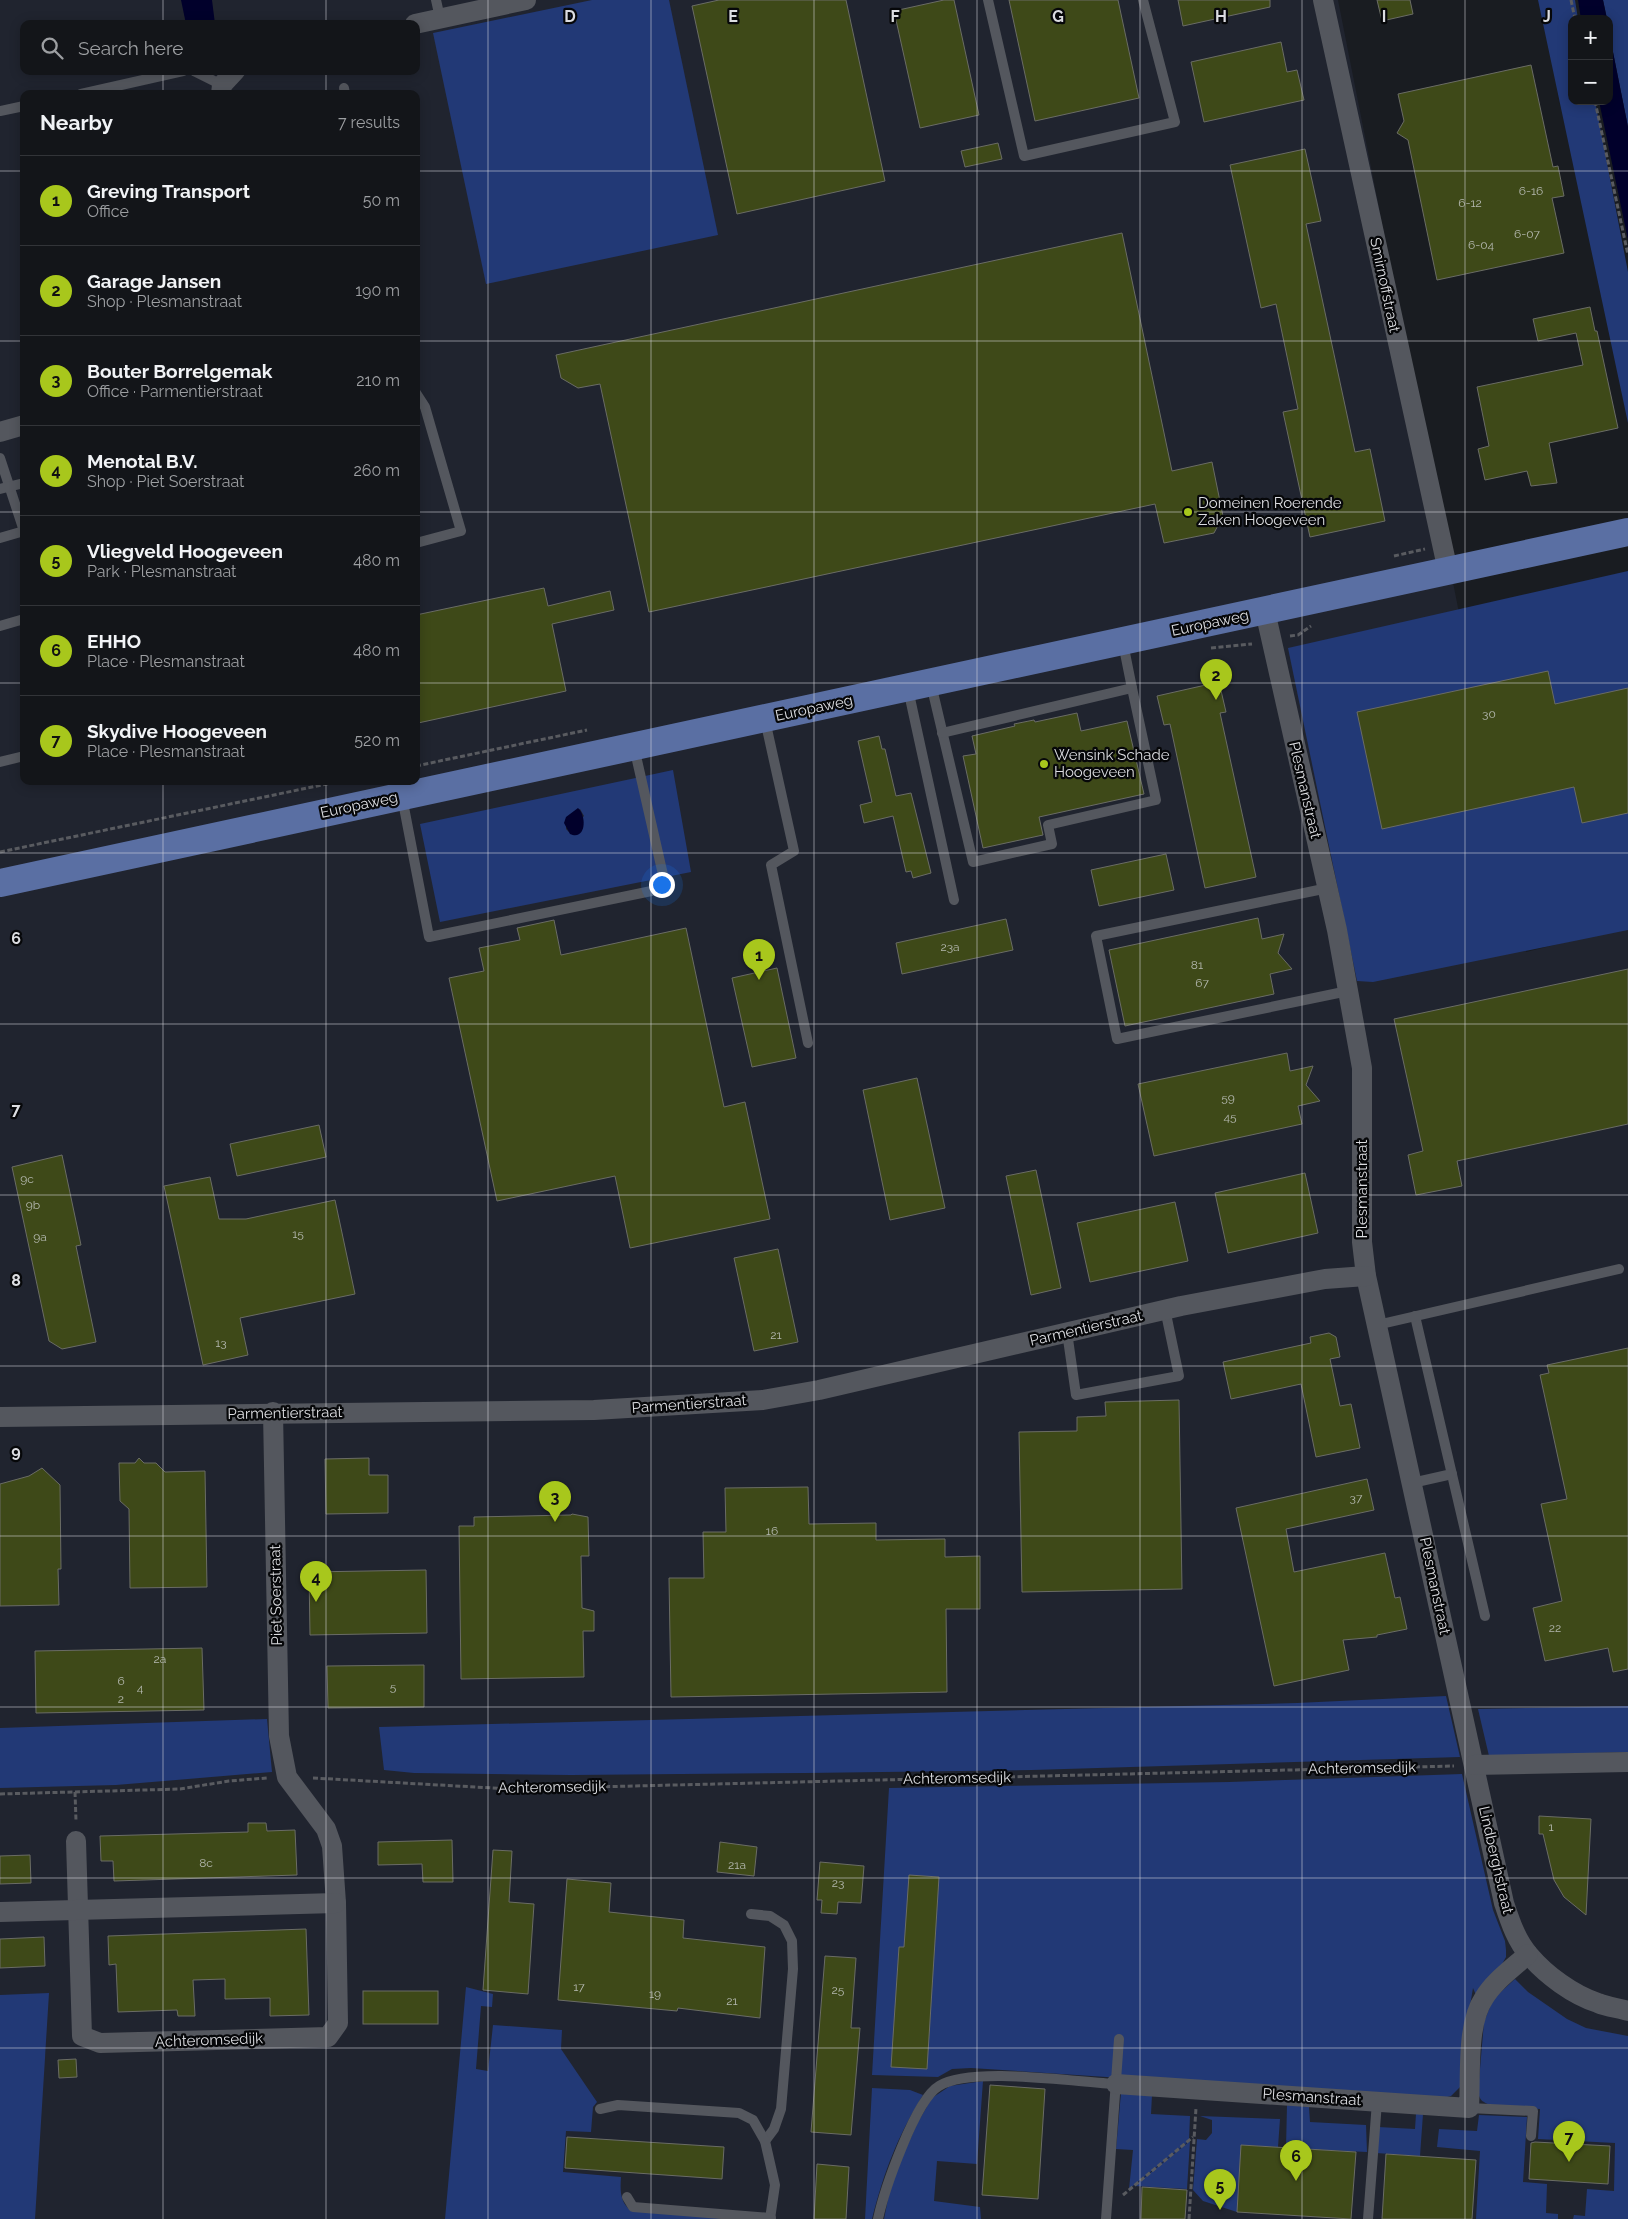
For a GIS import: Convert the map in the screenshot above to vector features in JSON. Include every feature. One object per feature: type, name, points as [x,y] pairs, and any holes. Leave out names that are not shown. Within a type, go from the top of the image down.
[{"type":"main road","name":"Europaweg","points":[[0,883],[1628,532]]},
{"type":"street","points":[[420,21],[438,9],[526,0]]},
{"type":"street","name":"Smirnoffstraat","points":[[1323,0],[1448,571]]},
{"type":"street","points":[[0,432],[20,426]]},
{"type":"street","name":"Plesmanstraat","points":[[1265,611],[1328,888],[1362,1068],[1362,1242],[1366,1276],[1474,1766]]},
{"type":"street","name":"Parmentierstraat","points":[[0,1417],[273,1412],[594,1410],[763,1400],[819,1390],[1165,1309],[1325,1279],[1366,1276]]},
{"type":"street","name":"Piet Soerstraat","points":[[273,1412],[279,1736],[287,1777]]},
{"type":"street","points":[[1474,1766],[1628,1762]]},
{"type":"street","name":"Lindberghstraat","points":[[1474,1766],[1504,1903],[1514,1931],[1528,1954],[1547,1973],[1567,1987],[1597,2003],[1628,2011]]},
{"type":"street","name":"Achteromsedijk","points":[[76,1841],[82,2036],[100,2043],[328,2037],[338,2023],[336,1903],[332,1846],[326,1829],[287,1777]]},
{"type":"street","points":[[0,1912],[336,1903]]},
{"type":"street","points":[[1469,2108],[1473,2026],[1478,2008],[1490,1989],[1528,1954]]},
{"type":"street","name":"Plesmanstraat","points":[[1116,2084],[1469,2108]]},
{"type":"lane","points":[[988,0],[1024,156],[1175,122],[1143,0]]},
{"type":"lane","points":[[99,90],[165,75]]},
{"type":"lane","points":[[205,75],[226,83]]},
{"type":"lane","points":[[0,112],[20,107]]},
{"type":"lane","points":[[420,400],[424,407],[461,531],[420,542]]},
{"type":"lane","points":[[0,458],[5,488],[20,522]]},
{"type":"lane","points":[[5,488],[20,484]]},
{"type":"lane","points":[[0,538],[20,532]]},
{"type":"lane","points":[[0,626],[20,620]]},
{"type":"lane","points":[[919,686],[942,733],[973,862],[1052,844],[1048,824],[1156,800],[1123,642]]},
{"type":"lane","points":[[919,686],[954,900]]},
{"type":"lane","points":[[942,733],[1132,688]]},
{"type":"lane","points":[[765,718],[794,851],[771,865],[808,1044]]},
{"type":"lane","points":[[402,796],[429,937],[666,888],[634,746]]},
{"type":"lane","points":[[0,762],[20,757]]},
{"type":"lane","points":[[1328,888],[1096,936],[1117,1040],[1348,990]]},
{"type":"lane","points":[[1377,1325],[1619,1269]]},
{"type":"lane","points":[[1067,1332],[1076,1395],[1179,1376],[1165,1309]]},
{"type":"lane","points":[[1415,1316],[1485,1616]]},
{"type":"lane","points":[[1412,1483],[1452,1474]]},
{"type":"lane","points":[[751,1914],[770,1916],[784,1925],[792,1942],[793,1969],[781,2109],[774,2129],[766,2141]]},
{"type":"lane","points":[[1106,2214],[1119,2039]]},
{"type":"lane","points":[[878,2219],[882,2199],[898,2155],[920,2110],[937,2086],[958,2078],[989,2076],[1116,2084]]},
{"type":"lane","points":[[1368,2219],[1377,2102]]},
{"type":"lane","points":[[600,2109],[618,2105],[739,2113],[753,2120],[766,2141],[776,2185],[770,2219],[633,2207],[627,2197]]},
{"type":"lane","points":[[1469,2108],[1533,2112],[1531,2136]]},
{"type":"path","points":[[1571,0],[1574,15]]},
{"type":"path","points":[[1596,105],[1628,256]]},
{"type":"path","name":"Europaweg","points":[[0,852],[321,785]]},
{"type":"path","name":"Achteromsedijk","points":[[0,1794],[180,1789],[229,1781],[287,1777],[511,1789],[1474,1766]]},
{"type":"path","points":[[75,1792],[76,1841]]},
{"type":"path","points":[[1189,2219],[1197,2090]]},
{"type":"path","points":[[1106,2214],[1194,2136]]},
{"type":"shaded area","points":[[0,0],[1338,0],[1526,952],[1628,927],[1628,2219],[0,2219]]},
{"type":"shaded area","points":[[181,0],[212,0],[214,20],[185,20]]},
{"type":"shaded area","points":[[592,0],[669,0],[718,235],[486,284],[433,33]]},
{"type":"shaded area","points":[[1538,0],[1575,0],[1577,15],[1568,15],[1568,105],[1596,105],[1628,272],[1628,423]]},
{"type":"shaded area","points":[[1578,0],[1603,0],[1606,15],[1580,15]]},
{"type":"shaded area","points":[[1603,0],[1628,0],[1628,127],[1613,52],[1613,15],[1606,15]]},
{"type":"shaded area","points":[[1613,52],[1628,127],[1628,240],[1600,105],[1613,105]]},
{"type":"shaded area","points":[[1628,571],[1628,930],[1373,982],[1357,981],[1288,648]]},
{"type":"shaded area","points":[[673,770],[691,872],[440,922],[420,824]],"holes":[[[580,809],[584,816],[569,832],[566,829],[566,818]]]},
{"type":"shaded area","points":[[578,808],[583,816],[582,831],[575,835],[570,834],[564,823],[566,817]]},
{"type":"shaded area","points":[[1446,1696],[1460,1757],[1032,1770],[571,1775],[414,1773],[384,1770],[379,1727],[1297,1703]]},
{"type":"shaded area","points":[[1628,1706],[1628,1752],[1489,1756],[1478,1709]]},
{"type":"shaded area","points":[[267,1719],[272,1772],[116,1785],[0,1788],[0,1728]]},
{"type":"shaded area","points":[[1462,1774],[1493,1910],[1505,1941],[1506,1957],[1501,1966],[1476,1995],[1473,1988],[1466,2029],[1461,2086],[1451,2096],[1439,2099],[971,2068],[952,2069],[938,2077],[872,2075],[889,1788],[1229,1782]]},
{"type":"shaded area","points":[[1515,1979],[1528,1992],[1567,2019],[1586,2028],[1628,2036],[1628,2219],[1573,2219],[1574,2215],[1585,2216],[1587,2189],[1614,2191],[1615,2143],[1538,2139],[1540,2109],[1495,2106],[1484,2102],[1480,2098],[1478,2092],[1484,2022],[1493,1999]]},
{"type":"shaded area","points":[[466,1987],[493,1994],[492,2007],[481,2006],[476,2069],[488,2071],[493,2025],[562,2030],[561,2049],[597,2102],[593,2107],[591,2132],[566,2131],[563,2172],[621,2177],[622,2196],[627,2208],[631,2211],[732,2219],[445,2219]]},
{"type":"shaded area","points":[[49,1993],[35,2219],[0,2219],[0,1995]]},
{"type":"shaded area","points":[[983,2081],[977,2164],[937,2161],[934,2201],[980,2207],[981,2219],[884,2219],[892,2179],[918,2122],[932,2098],[950,2086]]},
{"type":"shaded area","points":[[872,2088],[910,2090],[923,2095],[892,2155],[872,2219],[865,2219]]},
{"type":"shaded area","points":[[1121,2093],[1152,2095],[1151,2114],[1190,2116],[1189,2141],[1129,2189],[1133,2150],[1116,2149]]},
{"type":"shaded area","points":[[1287,2105],[1309,2107],[1310,2122],[1366,2125],[1367,2152],[1286,2148]]},
{"type":"shaded area","points":[[1416,2114],[1423,2114],[1420,2156],[1376,2153],[1378,2127],[1415,2129]]},
{"type":"shaded area","points":[[1479,2115],[1527,2117],[1523,2182],[1547,2184],[1546,2213],[1558,2214],[1558,2219],[1476,2219],[1480,2151],[1437,2147],[1439,2129],[1477,2131]]},
{"type":"shaded area","points":[[1200,2116],[1280,2119],[1278,2147],[1242,2145],[1237,2212],[1203,2201],[1193,2190],[1197,2139],[1206,2140],[1212,2133],[1212,2120]]},
{"type":"shaded area","points":[[1190,2141],[1187,2189],[1134,2186]]},
{"type":"building","points":[[719,0],[846,0],[885,181],[737,214],[692,6]]},
{"type":"building","points":[[944,0],[954,0],[979,115],[920,128],[894,11]]},
{"type":"building","points":[[1009,0],[1118,0],[1139,98],[1035,121]]},
{"type":"building","points":[[1178,0],[1270,0],[1270,7],[1183,26]]},
{"type":"building","points":[[1377,0],[1410,0],[1413,14],[1382,21]]},
{"type":"building","points":[[1281,42],[1287,72],[1297,70],[1304,100],[1204,122],[1191,62]]},
{"type":"building","points":[[1531,65],[1553,167],[1558,166],[1564,196],[1552,198],[1564,253],[1437,280],[1408,140],[1397,133],[1404,121],[1398,94]]},
{"type":"building","points":[[998,143],[1002,159],[965,167],[961,151]]},
{"type":"building","points":[[1305,149],[1321,221],[1306,224],[1355,452],[1370,449],[1385,521],[1310,537],[1283,412],[1298,409],[1276,304],[1261,308],[1230,165]]},
{"type":"building","points":[[1122,233],[1172,471],[1212,462],[1223,516],[1214,533],[1164,543],[1155,504],[649,612],[600,384],[578,388],[561,378],[556,355]]},
{"type":"building","points":[[1590,307],[1618,428],[1549,443],[1557,483],[1531,486],[1527,471],[1485,480],[1478,449],[1489,446],[1477,387],[1583,365],[1576,333],[1538,341],[1533,319]]},
{"type":"building","points":[[544,588],[548,606],[610,591],[614,610],[552,624],[566,691],[420,723],[420,614]]},
{"type":"building","points":[[1548,671],[1555,704],[1628,688],[1628,813],[1582,823],[1574,787],[1382,829],[1357,712]]},
{"type":"building","points":[[1219,682],[1226,712],[1220,713],[1256,877],[1205,888],[1170,724],[1164,725],[1157,696]]},
{"type":"building","points":[[1077,713],[1081,731],[1127,721],[1144,794],[1039,817],[1043,835],[983,848],[963,756],[976,754],[972,736],[1015,726],[1014,724],[1034,720],[1035,722]]},
{"type":"building","points":[[879,736],[882,749],[885,749],[896,796],[911,793],[931,873],[913,878],[911,871],[906,872],[893,816],[864,823],[860,805],[872,802],[858,741]]},
{"type":"building","points":[[1166,854],[1174,890],[1099,906],[1091,870]]},
{"type":"building","points":[[1258,918],[1262,939],[1284,934],[1278,953],[1292,969],[1270,974],[1274,994],[1125,1026],[1109,950]]},
{"type":"building","points":[[1006,919],[1013,950],[902,974],[896,943]]},
{"type":"building","points":[[554,920],[561,955],[686,928],[724,1107],[745,1102],[770,1219],[630,1248],[615,1176],[497,1201],[449,978],[484,971],[479,948],[520,940],[517,928]]},
{"type":"building","points":[[777,968],[796,1058],[752,1067],[732,978]]},
{"type":"building","points":[[1628,969],[1628,1124],[1457,1161],[1462,1186],[1416,1195],[1408,1155],[1423,1151],[1394,1019]]},
{"type":"building","points":[[1287,1053],[1290,1071],[1313,1066],[1306,1085],[1320,1101],[1298,1106],[1302,1124],[1154,1156],[1138,1084]]},
{"type":"building","points":[[917,1078],[945,1208],[890,1220],[863,1090]]},
{"type":"building","points":[[319,1125],[326,1157],[237,1176],[230,1144]]},
{"type":"building","points":[[62,1155],[81,1245],[76,1246],[96,1342],[62,1349],[49,1341],[12,1167]]},
{"type":"building","points":[[1036,1170],[1061,1288],[1031,1295],[1006,1176]]},
{"type":"building","points":[[1305,1173],[1318,1233],[1228,1253],[1215,1193]]},
{"type":"building","points":[[210,1177],[219,1219],[246,1219],[335,1200],[355,1294],[240,1318],[248,1355],[203,1365],[164,1186]]},
{"type":"building","points":[[1175,1202],[1188,1261],[1090,1282],[1077,1223]]},
{"type":"building","points":[[778,1249],[798,1342],[754,1351],[734,1258]]},
{"type":"building","points":[[1329,1333],[1336,1337],[1340,1357],[1330,1359],[1340,1406],[1351,1404],[1360,1448],[1316,1457],[1301,1384],[1231,1399],[1223,1362],[1311,1343],[1310,1337]]},
{"type":"building","points":[[1628,1348],[1628,1669],[1613,1672],[1608,1648],[1545,1661],[1533,1608],[1562,1601],[1541,1504],[1567,1499],[1540,1375],[1549,1373],[1547,1365]]},
{"type":"building","points":[[1179,1400],[1182,1589],[1022,1592],[1019,1432],[1077,1431],[1077,1417],[1106,1416],[1105,1402]]},
{"type":"building","points":[[139,1458],[144,1463],[156,1463],[165,1472],[205,1471],[207,1587],[130,1588],[129,1509],[120,1501],[119,1463],[135,1463]]},
{"type":"building","points":[[369,1458],[369,1475],[388,1475],[388,1513],[326,1514],[325,1459]]},
{"type":"building","points":[[42,1468],[60,1485],[61,1569],[58,1569],[59,1605],[0,1606],[0,1484],[29,1476]]},
{"type":"building","points":[[1367,1479],[1374,1510],[1286,1529],[1294,1572],[1385,1553],[1395,1598],[1400,1597],[1407,1629],[1377,1635],[1377,1637],[1343,1640],[1349,1670],[1274,1686],[1236,1508]]},
{"type":"building","points":[[808,1487],[809,1524],[876,1523],[876,1540],[945,1539],[945,1557],[980,1556],[980,1609],[946,1609],[947,1692],[671,1697],[669,1578],[704,1578],[703,1532],[726,1532],[725,1488]]},
{"type":"building","points":[[572,1514],[588,1517],[589,1556],[581,1556],[582,1608],[594,1611],[594,1631],[583,1631],[584,1677],[461,1679],[459,1526],[474,1526],[474,1517]]},
{"type":"building","points":[[426,1570],[427,1633],[310,1635],[309,1572]]},
{"type":"building","points":[[202,1648],[204,1710],[36,1713],[35,1651]]},
{"type":"building","points":[[424,1665],[424,1707],[328,1708],[327,1666]]},
{"type":"building","points":[[1539,1816],[1591,1819],[1586,1915],[1564,1897],[1554,1880],[1543,1834],[1539,1834]]},
{"type":"building","points":[[248,1823],[266,1823],[267,1831],[295,1830],[297,1875],[114,1881],[113,1861],[101,1861],[100,1836],[248,1832]]},
{"type":"building","points":[[452,1840],[453,1882],[423,1882],[422,1864],[378,1865],[378,1842]]},
{"type":"building","points":[[720,1842],[757,1847],[754,1876],[717,1872]]},
{"type":"building","points":[[493,1850],[512,1851],[509,1902],[534,1904],[528,1994],[483,1990]]},
{"type":"building","points":[[30,1855],[31,1883],[0,1884],[0,1856]]},
{"type":"building","points":[[820,1862],[864,1866],[861,1903],[838,1902],[837,1914],[821,1913],[822,1900],[817,1900]]},
{"type":"building","points":[[909,1875],[939,1877],[927,2069],[891,2067],[899,1947],[904,1947]]},
{"type":"building","points":[[567,1879],[611,1883],[609,1912],[684,1920],[683,1938],[765,1947],[760,2018],[678,2008],[677,2011],[558,2000]]},
{"type":"building","points":[[306,1929],[309,2015],[270,2016],[270,1998],[225,1999],[225,1979],[193,1980],[195,2016],[178,2016],[177,2010],[118,2012],[116,1964],[109,1965],[108,1936]]},
{"type":"building","points":[[44,1937],[45,1966],[0,1968],[0,1939]]},
{"type":"building","points":[[825,1956],[856,1958],[851,2028],[860,2028],[851,2135],[811,2132]]},
{"type":"building","points":[[363,1991],[438,1991],[438,2024],[363,2024]]},
{"type":"building","points":[[76,2059],[77,2077],[59,2078],[58,2060]]},
{"type":"building","points":[[990,2085],[1045,2089],[1038,2199],[982,2195]]},
{"type":"building","points":[[567,2137],[724,2147],[722,2179],[565,2168]]},
{"type":"building","points":[[1531,2143],[1610,2146],[1608,2184],[1529,2179]]},
{"type":"building","points":[[1241,2145],[1356,2152],[1351,2219],[1237,2212]]},
{"type":"building","points":[[1386,2154],[1476,2160],[1472,2219],[1382,2219]]},
{"type":"building","points":[[817,2164],[849,2167],[846,2219],[814,2219]]},
{"type":"building","points":[[1142,2187],[1187,2190],[1185,2219],[1141,2219]]},
{"type":"place","name":"Domeinen Roerende Zaken Hoogeveen","points":[[1188,512]]},
{"type":"place","name":"Garage Jansen","points":[[1216,700]]},
{"type":"place","name":"Wensink Schade Hoogeveen","points":[[1044,764]]},
{"type":"place","name":"Greving Transport","points":[[759,980]]},
{"type":"place","name":"Bouter Borrelgemak","points":[[555,1522]]},
{"type":"place","name":"Menotal B.V.","points":[[316,1602]]},
{"type":"place","name":"Skydive Hoogeveen","points":[[1569,2162]]},
{"type":"place","name":"EHHO","points":[[1296,2181]]},
{"type":"place","name":"Vliegveld Hoogeveen","points":[[1220,2210]]}]
